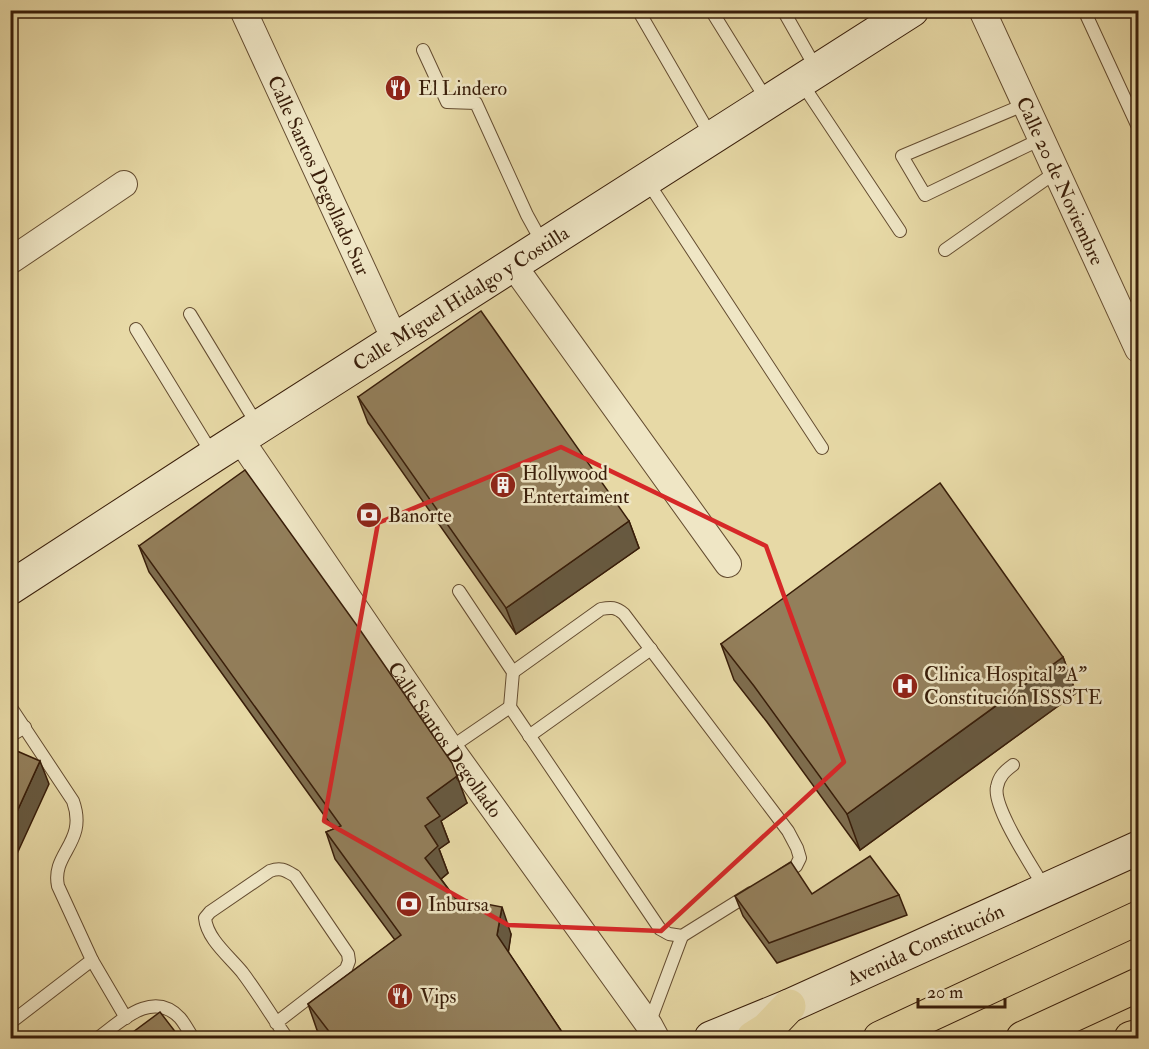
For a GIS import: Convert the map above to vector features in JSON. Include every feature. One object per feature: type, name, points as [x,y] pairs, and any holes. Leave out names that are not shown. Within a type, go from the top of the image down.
[{"type":"main road","points":[[880,1038],[1138,918]]},
{"type":"main road","points":[[1023,1038],[1138,985]]},
{"type":"main road","points":[[753,1038],[767,1029],[789,1006]]},
{"type":"main road","points":[[1131,1038],[1138,1036]]},
{"type":"street","name":"Calle Santos Degollado Sur","points":[[243,10],[395,340]]},
{"type":"street","name":"Calle Miguel Hidalgo y Costilla","points":[[10,588],[237,440],[912,10]]},
{"type":"street","name":"Calle 20 de Noviembre","points":[[982,10],[1138,350]]},
{"type":"street","points":[[10,261],[124,184]]},
{"type":"street","points":[[513,265],[728,564]]},
{"type":"street","name":"Calle Santos Degollado","points":[[237,440],[450,748],[652,1032]]},
{"type":"street","name":"Avenida Constitución","points":[[711,1038],[789,1006],[1138,848]]},
{"type":"lane","points":[[638,10],[712,138]]},
{"type":"lane","points":[[711,10],[769,103]]},
{"type":"lane","points":[[783,10],[809,77],[900,231]]},
{"type":"lane","points":[[1084,10],[1138,127]]},
{"type":"lane","points":[[423,50],[447,102],[476,103],[543,245]]},
{"type":"lane","points":[[1026,104],[902,156],[925,195],[1041,139]]},
{"type":"lane","points":[[945,249],[1056,171]]},
{"type":"lane","points":[[646,180],[822,448]]},
{"type":"lane","points":[[190,314],[237,440]]},
{"type":"lane","points":[[136,329],[237,440]]},
{"type":"lane","points":[[459,591],[513,672],[510,707],[660,929],[669,934],[682,936],[796,866],[800,858],[788,831],[651,649],[618,609],[610,607],[601,609],[513,672]]},
{"type":"lane","points":[[529,736],[651,649]]},
{"type":"lane","points":[[10,706],[73,801],[77,813],[77,828],[58,867],[56,877],[58,886],[92,960],[126,1018]]},
{"type":"lane","points":[[450,748],[510,707]]},
{"type":"lane","points":[[10,735],[26,727]]},
{"type":"lane","points":[[1013,765],[1002,773],[996,789],[1000,809],[1046,890]]},
{"type":"lane","points":[[276,1023],[346,969],[349,961],[348,954],[294,876],[278,868],[270,871],[210,912],[205,918],[210,935],[242,973],[276,1023],[287,1038]]},
{"type":"lane","points":[[652,1032],[682,936]]},
{"type":"lane","points":[[10,1023],[92,960]]},
{"type":"lane","points":[[98,1038],[147,1006],[164,1007],[179,1018],[193,1038]]},
{"type":"highlighted area","points":[[561,447],[766,546],[844,762],[661,931],[508,925],[324,821],[378,523]]},
{"type":"building","name":"Hollywood Entertaiment","points":[[481,311],[629,521],[506,608],[358,397]]},
{"type":"building","points":[[245,470],[452,763],[457,776],[427,798],[440,816],[425,826],[438,846],[425,858],[455,898],[502,907],[497,935],[566,1038],[334,1038],[308,1004],[401,935],[326,832],[341,826],[139,546]]},
{"type":"building","points":[[940,483],[1063,657],[847,814],[721,644]]},
{"type":"building","points":[[10,748],[40,761],[10,827]]},
{"type":"building","points":[[870,856],[899,895],[769,943],[735,896],[791,862],[812,894]]},
{"type":"building","points":[[160,1012],[180,1038],[125,1038]]},
{"type":"railway","points":[[1132,1038],[1138,1036]]},
{"type":"place","name":"El Lindero","points":[[398,88]]},
{"type":"place","name":"Hollywood Entertaiment","points":[[503,485]]},
{"type":"place","name":"Banorte","points":[[369,515]]},
{"type":"place","name":"Clinica Hospital \"A\" Constitución ISSSTE","points":[[905,686]]},
{"type":"place","name":"Inbursa","points":[[409,904]]},
{"type":"place","name":"Vips","points":[[400,996]]}]
